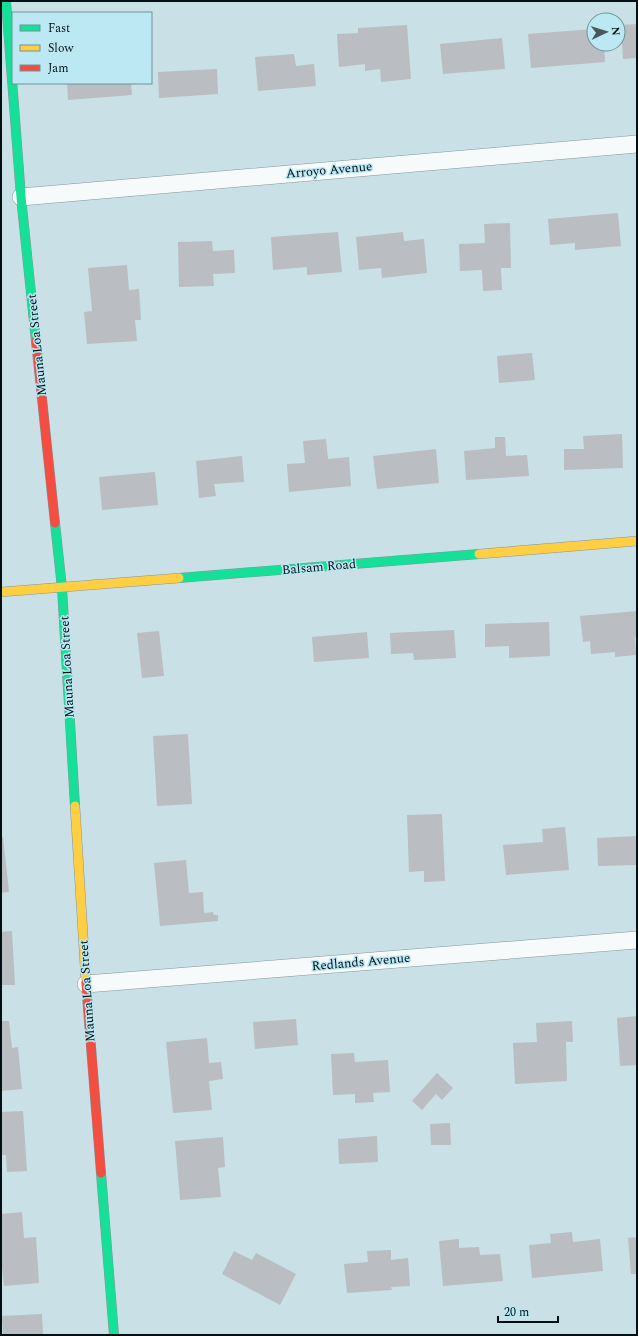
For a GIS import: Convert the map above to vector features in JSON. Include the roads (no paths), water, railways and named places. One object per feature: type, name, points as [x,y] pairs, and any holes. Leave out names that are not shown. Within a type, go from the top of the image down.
[{"type":"street","name":"Mauna Loa Street","points":[[6,1],[12,79]]},
{"type":"street","name":"Mauna Loa Street","points":[[12,84],[21,196],[62,588],[86,984],[114,1335]]},
{"type":"street","name":"Arroyo Avenue","points":[[21,196],[637,144]]},
{"type":"street","name":"Balsam Road","points":[[1,592],[637,541]]},
{"type":"street","name":"Redlands Avenue","points":[[86,984],[637,940]]}]
